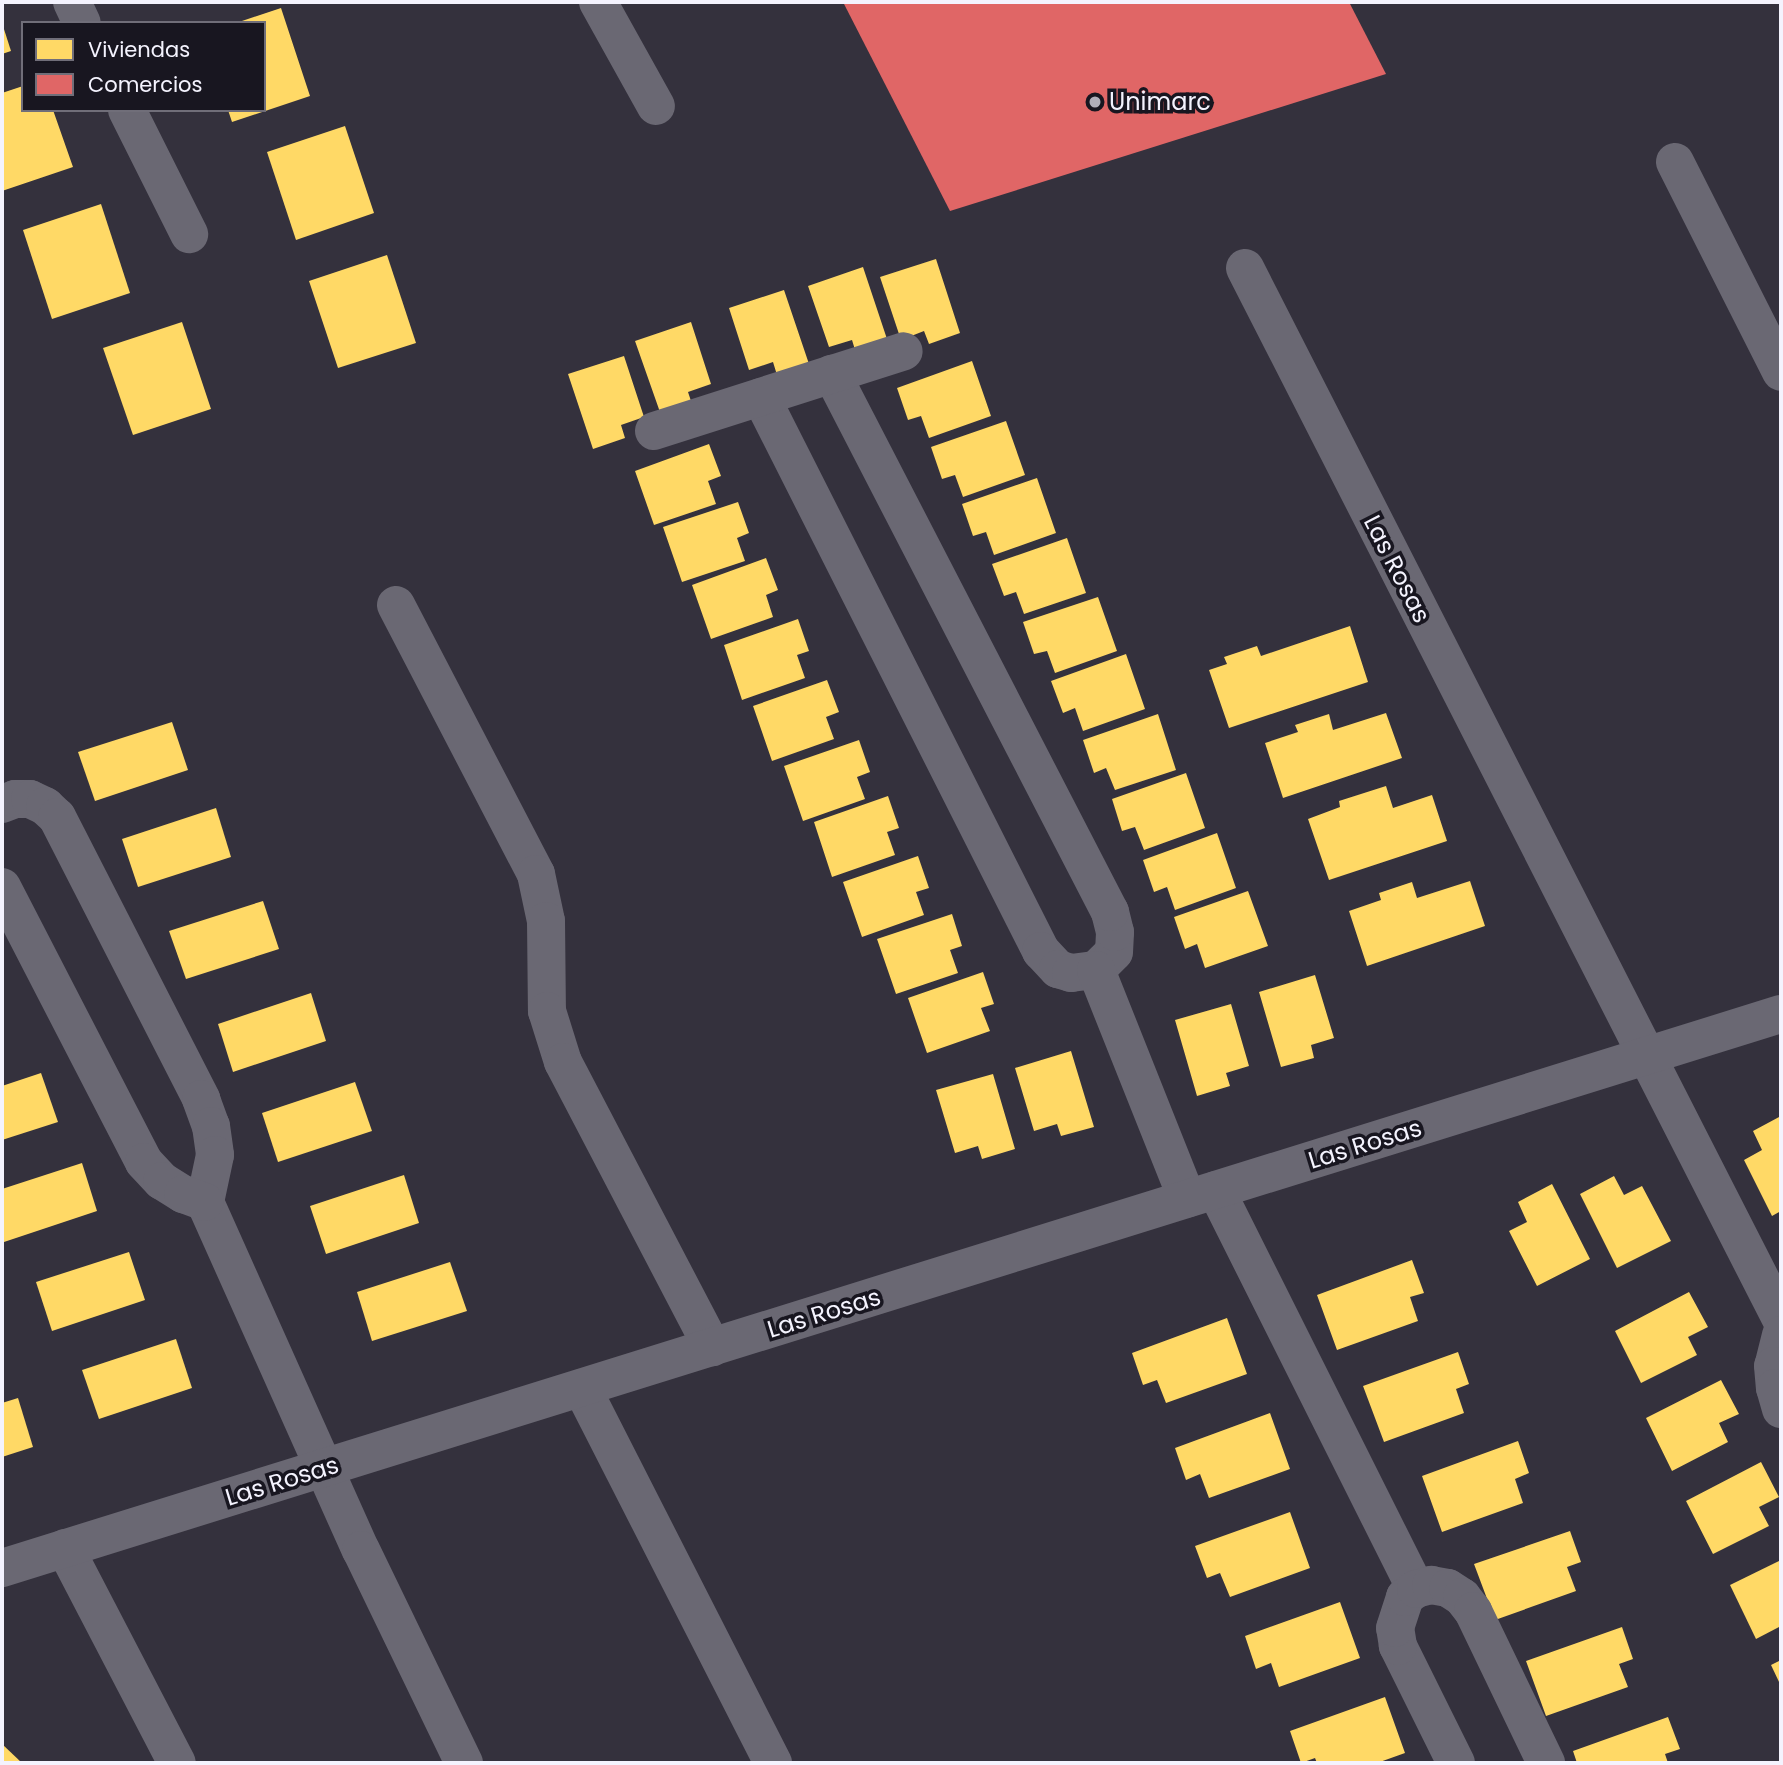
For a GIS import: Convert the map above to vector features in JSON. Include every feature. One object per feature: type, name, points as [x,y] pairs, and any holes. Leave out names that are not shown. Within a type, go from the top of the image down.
[{"type":"street","points":[[72,2],[81,21]]},
{"type":"street","points":[[598,2],[656,106]]},
{"type":"street","points":[[128,112],[189,234]]},
{"type":"street","points":[[1675,162],[1781,372]]},
{"type":"street","name":"Las Rosas","points":[[1245,268],[1645,1056]]},
{"type":"street","points":[[654,431],[904,351]]},
{"type":"street","points":[[761,397],[1041,951],[1058,969],[1084,973],[1096,970],[1114,952],[1115,932],[1110,912],[831,374]]},
{"type":"street","points":[[396,605],[536,874],[546,921],[547,1011],[563,1062],[712,1348]]},
{"type":"street","points":[[2,804],[15,799],[30,799],[45,806],[66,832],[201,1099],[211,1126],[215,1155],[205,1202],[324,1468],[464,1763]]},
{"type":"street","points":[[2,887],[144,1162],[162,1181],[183,1194],[205,1202]]},
{"type":"street","points":[[1096,970],[1202,1194],[1416,1589]]},
{"type":"street","name":"Las Rosas","points":[[2,1568],[1781,1014]]},
{"type":"street","points":[[1645,1056],[1781,1319]]},
{"type":"street","points":[[1781,1335],[1773,1366],[1781,1409]]},
{"type":"street","points":[[582,1388],[773,1763]]},
{"type":"street","points":[[65,1548],[177,1763]]},
{"type":"street","points":[[1456,1763],[1398,1646],[1395,1628],[1398,1610],[1405,1597],[1416,1589],[1431,1585],[1448,1588],[1462,1597],[1473,1611],[1546,1763]]},
{"type":"building: Viviendas","points":[[281,8],[310,96],[266,111],[266,21],[242,21]]},
{"type":"building: Viviendas","points":[[2,23],[11,51],[2,54]]},
{"type":"building: Viviendas","points":[[21,87],[21,112],[54,112],[73,167],[2,191],[2,93]]},
{"type":"building: Viviendas","points":[[229,112],[262,112],[232,122]]},
{"type":"building: Viviendas","points":[[345,126],[374,213],[296,240],[267,152]]},
{"type":"building: Viviendas","points":[[101,204],[130,293],[52,319],[23,230]]},
{"type":"building: Viviendas","points":[[387,255],[416,343],[338,368],[309,281]]},
{"type":"building: Viviendas","points":[[936,259],[960,333],[929,344],[924,331],[901,340],[880,277]]},
{"type":"building: Viviendas","points":[[863,267],[888,342],[856,353],[852,340],[829,347],[808,286]]},
{"type":"building: Viviendas","points":[[784,290],[809,364],[777,375],[773,362],[749,370],[729,308]]},
{"type":"building: Viviendas","points":[[182,322],[211,409],[133,435],[103,348]]},
{"type":"building: Viviendas","points":[[691,322],[711,384],[688,392],[692,404],[661,415],[635,341]]},
{"type":"building: Viviendas","points":[[624,356],[644,417],[621,425],[625,438],[593,449],[568,374]]},
{"type":"building: Viviendas","points":[[972,361],[991,416],[929,438],[921,416],[908,420],[897,388]]},
{"type":"building: Viviendas","points":[[1006,421],[1025,475],[963,497],[955,475],[942,479],[931,447]]},
{"type":"building: Viviendas","points":[[709,444],[721,476],[708,481],[716,504],[654,525],[635,471]]},
{"type":"building: Viviendas","points":[[1037,478],[1056,533],[994,555],[986,532],[973,536],[962,504]]},
{"type":"building: Viviendas","points":[[738,502],[749,533],[737,538],[745,561],[682,582],[663,527]]},
{"type":"building: Viviendas","points":[[1067,538],[1086,593],[1024,614],[1016,592],[1004,596],[992,564]]},
{"type":"building: Viviendas","points":[[766,558],[778,590],[766,595],[773,617],[711,639],[692,585]]},
{"type":"building: Viviendas","points":[[1098,597],[1117,651],[1055,673],[1047,651],[1034,654],[1023,622]]},
{"type":"building: Viviendas","points":[[798,619],[809,651],[797,655],[805,678],[742,700],[724,645]]},
{"type":"building: Viviendas","points":[[1350,626],[1368,682],[1229,728],[1209,670],[1227,664],[1224,657],[1257,646],[1261,656]]},
{"type":"building: Viviendas","points":[[1126,654],[1145,709],[1083,731],[1075,708],[1063,713],[1051,681]]},
{"type":"building: Viviendas","points":[[827,680],[839,712],[826,717],[834,739],[772,761],[753,706]]},
{"type":"building: Viviendas","points":[[1386,713],[1402,758],[1283,798],[1265,743],[1298,732],[1295,725],[1329,714],[1333,730]]},
{"type":"building: Viviendas","points":[[1158,714],[1176,770],[1115,790],[1106,768],[1094,773],[1083,740]]},
{"type":"building: Viviendas","points":[[172,722],[188,770],[95,801],[78,752]]},
{"type":"building: Viviendas","points":[[859,740],[870,772],[857,777],[865,799],[803,821],[784,766]]},
{"type":"building: Viviendas","points":[[1186,773],[1205,828],[1144,850],[1135,827],[1122,831],[1112,799]]},
{"type":"building: Viviendas","points":[[1386,786],[1393,808],[1432,795],[1447,841],[1329,880],[1308,819],[1340,807],[1339,801]]},
{"type":"building: Viviendas","points":[[888,796],[899,828],[887,832],[895,855],[832,877],[814,822]]},
{"type":"building: Viviendas","points":[[216,808],[231,857],[138,887],[122,839]]},
{"type":"building: Viviendas","points":[[1217,833],[1236,888],[1175,910],[1167,887],[1154,892],[1143,860]]},
{"type":"building: Viviendas","points":[[918,856],[929,888],[916,892],[924,915],[862,937],[843,882]]},
{"type":"building: Viviendas","points":[[1470,881],[1485,926],[1367,966],[1349,911],[1381,900],[1379,893],[1412,882],[1417,898]]},
{"type":"building: Viviendas","points":[[1248,891],[1268,946],[1205,968],[1197,944],[1185,949],[1174,917]]},
{"type":"building: Viviendas","points":[[263,901],[279,949],[186,979],[169,931]]},
{"type":"building: Viviendas","points":[[952,914],[962,946],[950,950],[958,973],[896,994],[877,939]]},
{"type":"building: Viviendas","points":[[983,972],[994,1004],[981,1008],[990,1031],[927,1053],[908,998]]},
{"type":"building: Viviendas","points":[[1315,975],[1334,1038],[1311,1045],[1314,1058],[1281,1067],[1259,992]]},
{"type":"building: Viviendas","points":[[311,993],[326,1041],[233,1072],[218,1024]]},
{"type":"building: Viviendas","points":[[1231,1004],[1249,1066],[1226,1073],[1230,1086],[1197,1096],[1175,1020]]},
{"type":"building: Viviendas","points":[[1071,1051],[1094,1127],[1061,1136],[1057,1124],[1034,1131],[1015,1068]]},
{"type":"building: Viviendas","points":[[41,1073],[58,1122],[2,1140],[2,1086]]},
{"type":"building: Viviendas","points":[[993,1074],[1015,1149],[982,1159],[978,1146],[955,1153],[936,1090]]},
{"type":"building: Viviendas","points":[[355,1082],[372,1131],[278,1162],[262,1113]]},
{"type":"building: Viviendas","points":[[1781,1116],[1781,1211],[1772,1216],[1744,1160],[1762,1150],[1753,1131]]},
{"type":"building: Viviendas","points":[[82,1163],[97,1211],[4,1242],[2,1189]]},
{"type":"building: Viviendas","points":[[404,1175],[419,1223],[326,1254],[310,1206]]},
{"type":"building: Viviendas","points":[[1614,1176],[1624,1195],[1642,1186],[1671,1241],[1617,1268],[1580,1194]]},
{"type":"building: Viviendas","points":[[1552,1184],[1590,1259],[1537,1286],[1509,1231],[1527,1222],[1518,1202]]},
{"type":"building: Viviendas","points":[[129,1252],[145,1300],[52,1331],[36,1282]]},
{"type":"building: Viviendas","points":[[1412,1260],[1424,1293],[1410,1297],[1418,1321],[1337,1350],[1317,1295]]},
{"type":"building: Viviendas","points":[[450,1262],[467,1311],[372,1341],[357,1292]]},
{"type":"building: Viviendas","points":[[1689,1292],[1708,1327],[1688,1337],[1697,1355],[1641,1383],[1615,1331]]},
{"type":"building: Viviendas","points":[[1227,1318],[1247,1374],[1166,1403],[1157,1380],[1143,1385],[1132,1353]]},
{"type":"building: Viviendas","points":[[176,1339],[192,1388],[99,1419],[82,1370]]},
{"type":"building: Viviendas","points":[[1458,1352],[1469,1384],[1456,1389],[1464,1413],[1384,1442],[1363,1386]]},
{"type":"building: Viviendas","points":[[1721,1380],[1739,1414],[1719,1423],[1728,1442],[1672,1471],[1646,1418]]},
{"type":"building: Viviendas","points":[[18,1398],[33,1447],[2,1457],[2,1403]]},
{"type":"building: Viviendas","points":[[1270,1413],[1290,1469],[1209,1498],[1200,1474],[1186,1480],[1175,1448]]},
{"type":"building: Viviendas","points":[[1518,1441],[1529,1473],[1515,1479],[1523,1503],[1442,1532],[1422,1476]]},
{"type":"building: Viviendas","points":[[1761,1462],[1779,1497],[1759,1507],[1769,1526],[1713,1554],[1686,1501]]},
{"type":"building: Viviendas","points":[[1290,1512],[1310,1568],[1230,1597],[1220,1573],[1207,1578],[1195,1546]]},
{"type":"building: Viviendas","points":[[1570,1531],[1581,1562],[1567,1567],[1576,1591],[1495,1620],[1474,1564]]},
{"type":"building: Viviendas","points":[[1781,1560],[1781,1626],[1756,1639],[1730,1585]]},
{"type":"building: Viviendas","points":[[1340,1602],[1360,1658],[1279,1687],[1271,1663],[1256,1669],[1245,1636]]},
{"type":"building: Viviendas","points":[[1622,1627],[1633,1659],[1619,1664],[1628,1687],[1546,1716],[1526,1661]]},
{"type":"building: Viviendas","points":[[1781,1660],[1781,1686],[1771,1665]]},
{"type":"building: Viviendas","points":[[1385,1697],[1405,1753],[1377,1763],[1317,1763],[1315,1758],[1301,1763],[1290,1731]]},
{"type":"building: Viviendas","points":[[1668,1717],[1680,1749],[1665,1754],[1668,1763],[1577,1763],[1573,1751]]},
{"type":"building: Viviendas","points":[[2,1744],[22,1763],[2,1763]]},
{"type":"building: Comercios","name":"Unimarc","points":[[843,2],[1349,2],[1386,74],[950,211]]},
{"type":"place","name":"Unimarc","points":[[1095,102]]}]
